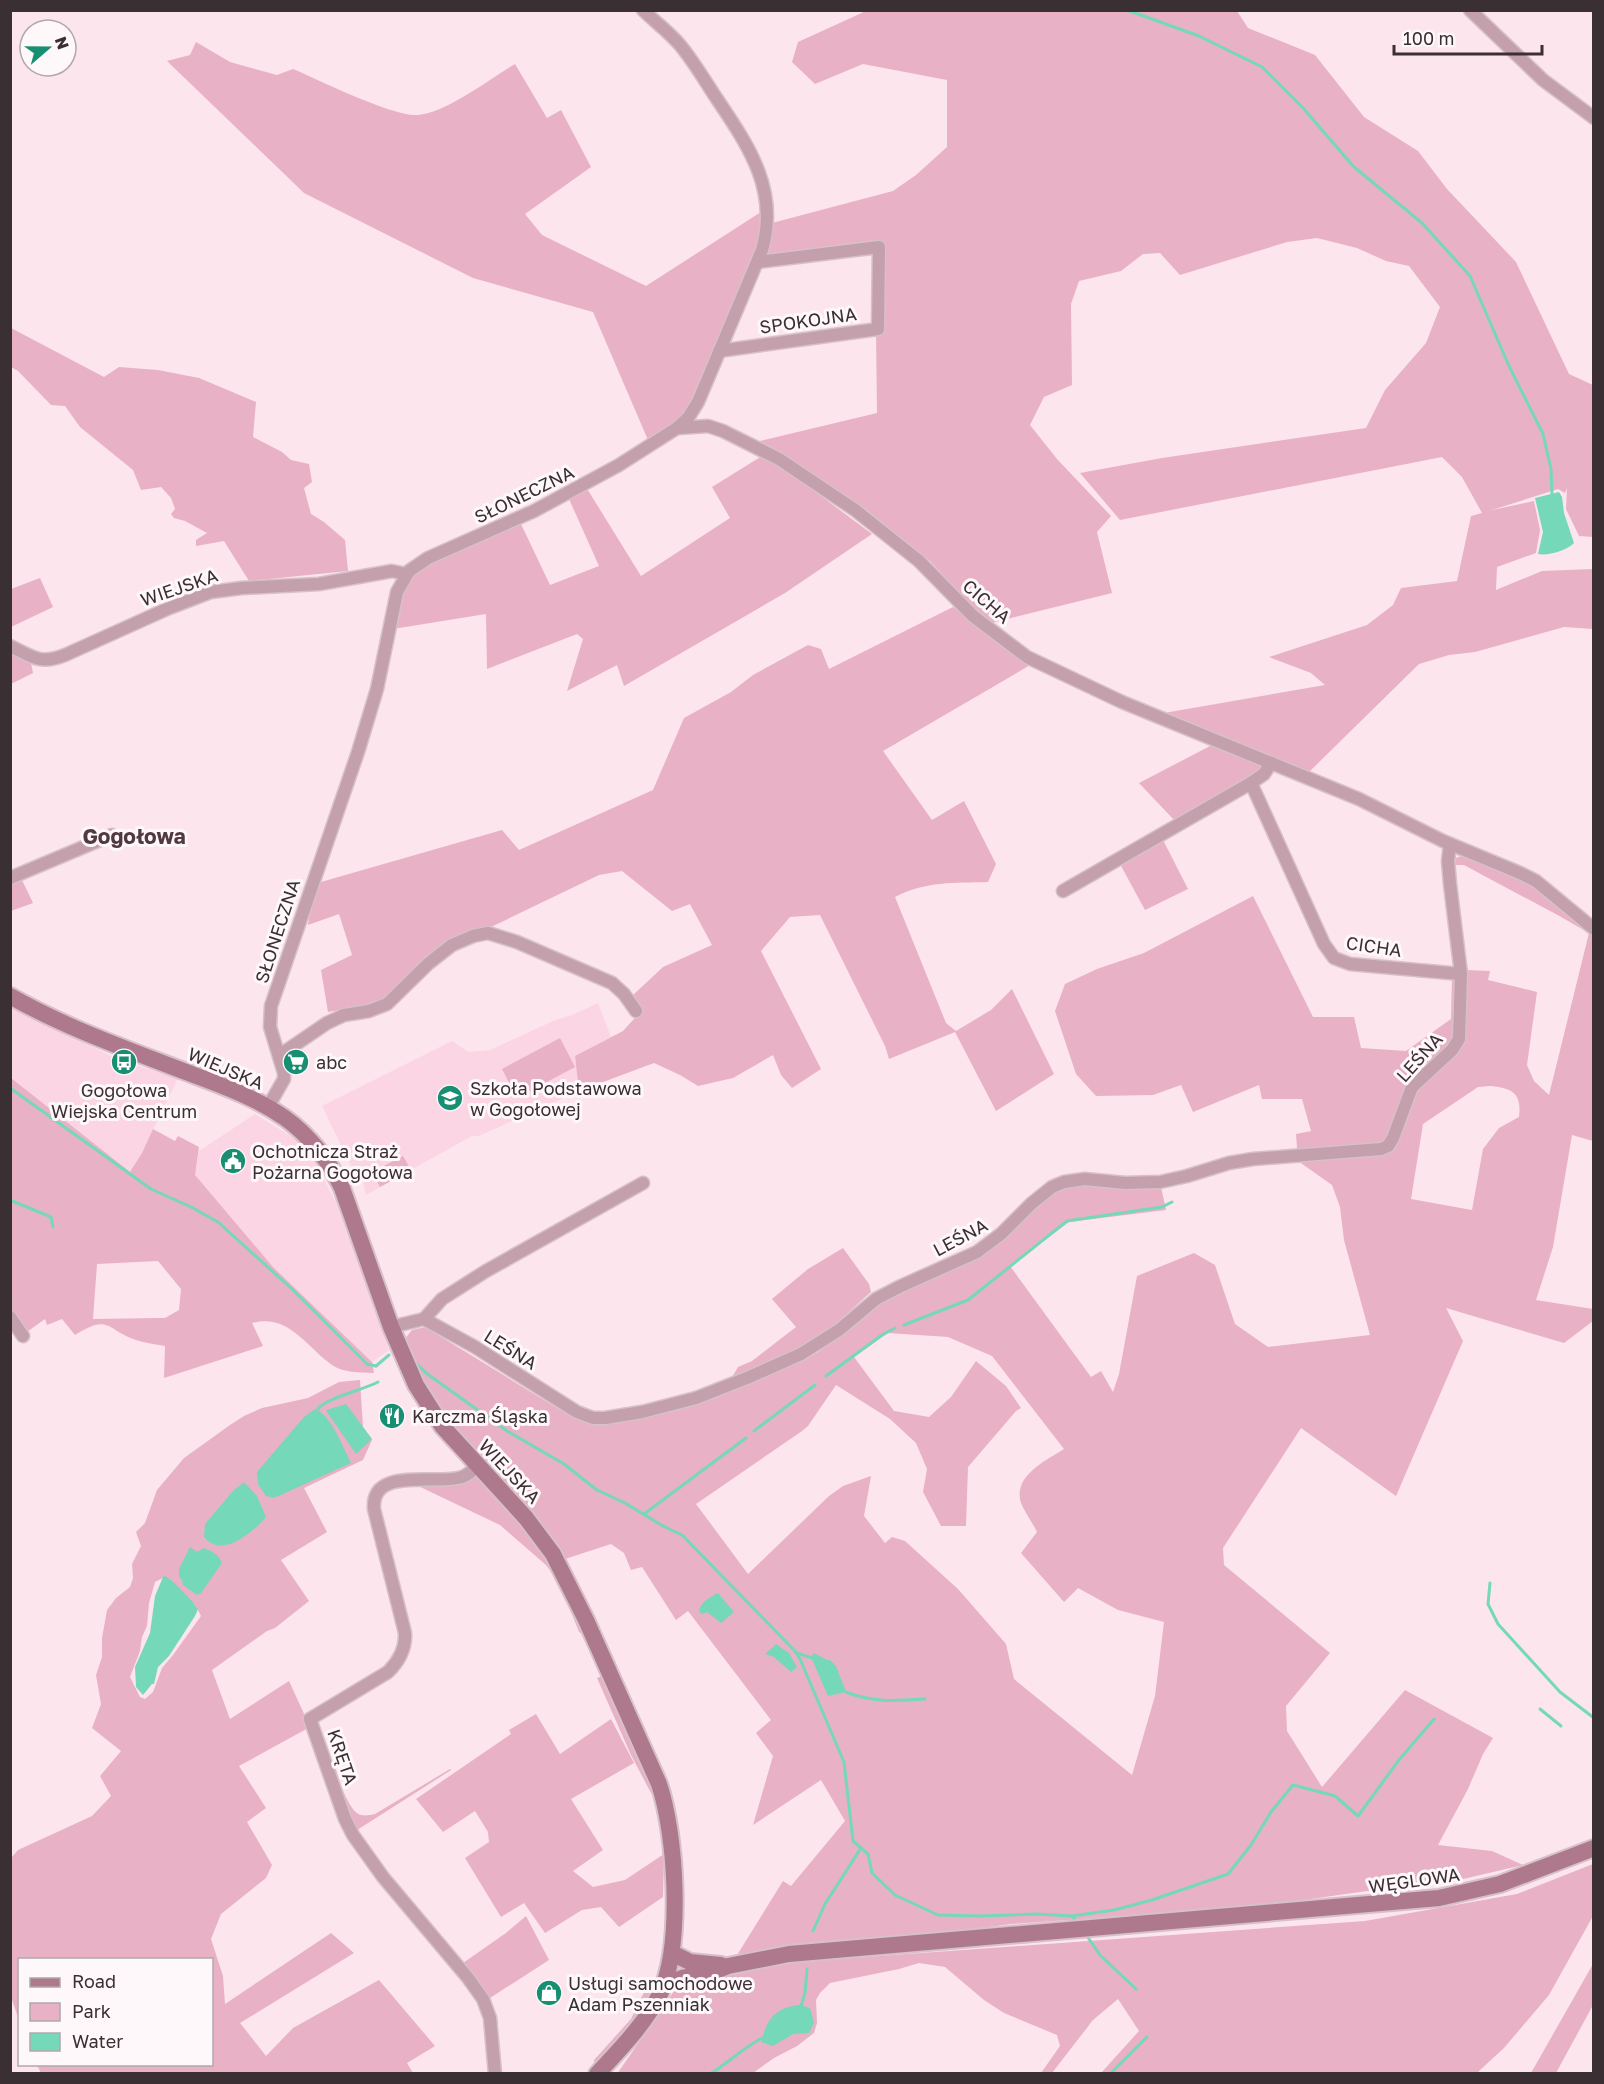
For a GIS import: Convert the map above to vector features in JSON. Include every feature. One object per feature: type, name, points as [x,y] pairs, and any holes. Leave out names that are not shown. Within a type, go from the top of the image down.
[{"type":"street","name":"SŁONECZNA","points":[[268,1107],[284,1078],[280,1055],[270,1027],[270,1008],[358,752],[377,689],[394,602],[406,574],[416,565],[438,553],[559,498],[677,429],[697,405],[758,262],[766,237],[767,210],[760,175],[752,152],[688,55],[643,10]]},
{"type":"street","points":[[1470,10],[1535,72],[1593,118]]},
{"type":"street","name":"SPOKOJNA","points":[[719,351],[878,329],[879,247],[758,262]]},
{"type":"street","points":[[697,405],[708,426]]},
{"type":"street","name":"CICHA","points":[[677,429],[708,426],[723,431],[778,459],[855,510],[919,561],[973,616],[1027,657],[1122,702],[1271,763]]},
{"type":"street","name":"WIEJSKA","points":[[10,646],[35,658],[48,661],[211,592],[319,584],[392,571],[406,574]]},
{"type":"street","points":[[1063,891],[1251,783],[1264,774],[1271,763],[1359,799],[1450,844],[1536,881],[1593,929]]},
{"type":"street","name":"CICHA","points":[[1251,783],[1332,956],[1350,964],[1461,974]]},
{"type":"street","points":[[10,878],[112,835]]},
{"type":"street","points":[[1450,844],[1448,861],[1461,974]]},
{"type":"street","points":[[280,1055],[327,1023],[344,1015],[369,1011],[387,1004],[429,963],[452,945],[473,936],[488,933],[517,942],[612,983],[624,994],[636,1011]]},
{"type":"street","name":"LEŚNA","points":[[424,1319],[475,1347],[577,1412],[593,1418],[642,1412],[696,1398],[747,1378],[816,1346],[876,1299],[976,1252],[1001,1234],[1052,1187],[1064,1182],[1085,1179],[1125,1183],[1160,1182],[1229,1163],[1253,1159],[1381,1149],[1388,1146],[1412,1087],[1452,1050],[1459,1039],[1461,974]]},
{"type":"street","name":"WIEJSKA","points":[[10,996],[43,1014],[223,1086],[268,1107],[286,1119],[307,1139],[323,1156],[338,1179],[353,1214],[391,1327],[408,1370],[426,1403],[446,1431],[533,1525],[558,1562],[654,1772],[667,1810],[671,1840],[674,1918],[672,1953],[664,1984],[644,2020],[597,2073]]},
{"type":"street","points":[[391,1327],[424,1319],[442,1299],[486,1271],[643,1183]]},
{"type":"street","points":[[10,1317],[23,1336]]},
{"type":"street","name":"KRĘTA","points":[[477,1465],[458,1478],[405,1479],[387,1486],[378,1493],[374,1509],[405,1633],[404,1647],[395,1665],[388,1672],[310,1719],[345,1818],[356,1840],[483,1999],[490,2018],[495,2073]]},
{"type":"street","name":"WĘGLOWA","points":[[728,1966],[789,1954],[1383,1905],[1464,1894],[1520,1877],[1593,1848]]},
{"type":"street","points":[[672,1953],[690,1962],[728,1966]]},
{"type":"street","points":[[664,1984],[681,1978],[710,1973],[728,1966]]},
{"type":"shaded area","name":"Szkoła Podstawowa w Gogołowej","points":[[598,1003],[611,1037],[575,1056],[579,1091],[479,1136],[472,1136],[366,1195],[362,1178],[358,1180],[322,1106],[452,1041],[469,1052],[490,1050]]},
{"type":"shaded area","points":[[10,1006],[119,1060],[178,1078],[130,1173],[11,1077]]},
{"type":"shaded area","points":[[255,1114],[297,1140],[319,1164],[317,1166],[336,1202],[389,1350],[372,1362],[273,1267],[231,1222],[194,1176],[199,1151]]},
{"type":"green space","points":[[866,11],[1237,11],[1248,28],[1315,55],[1364,117],[1418,151],[1447,189],[1516,262],[1569,374],[1593,385],[1593,537],[1579,536],[1566,509],[1567,488],[1565,493],[1558,489],[1492,510],[1534,501],[1540,530],[1536,553],[1497,567],[1496,590],[1542,571],[1593,569],[1593,629],[1564,627],[1475,652],[1449,655],[1419,664],[1309,772],[1164,713],[1325,685],[1311,673],[1269,657],[1367,625],[1393,605],[1401,588],[1457,581],[1471,516],[1482,513],[1462,477],[1442,457],[1120,520],[1080,473],[1162,458],[1366,428],[1385,390],[1426,343],[1440,307],[1409,266],[1386,261],[1357,248],[1317,238],[1287,242],[1180,275],[1160,253],[1143,254],[1121,271],[1079,281],[1071,304],[1072,385],[1044,397],[1030,425],[1057,459],[1111,516],[1097,532],[1112,593],[987,624],[930,561],[868,511],[783,454],[756,442],[877,413],[875,249],[767,255],[772,223],[893,191],[916,175],[947,147],[947,80],[863,64],[815,84],[792,62],[798,42]]},
{"type":"green space","points":[[196,42],[230,62],[277,75],[293,69],[374,104],[418,115],[429,113],[454,102],[515,64],[547,118],[561,110],[591,167],[525,214],[542,235],[646,286],[761,212],[761,230],[755,254],[689,408],[674,425],[648,440],[593,312],[473,278],[304,193],[167,61],[190,55]]},
{"type":"green space","points":[[11,328],[104,377],[119,367],[158,370],[199,378],[256,402],[253,437],[282,452],[291,460],[309,464],[312,482],[304,488],[311,514],[345,540],[348,571],[249,581],[224,541],[196,546],[196,540],[207,533],[185,521],[174,518],[171,514],[175,509],[171,498],[161,487],[141,490],[133,470],[80,427],[65,406],[51,405],[18,371],[11,367]]},
{"type":"green space","points":[[762,456],[801,481],[872,534],[785,593],[624,686],[617,665],[567,691],[583,639],[577,634],[487,669],[486,614],[393,629],[404,588],[410,575],[417,569],[444,554],[520,522],[550,585],[599,566],[569,499],[586,487],[641,576],[730,518],[712,487]]},
{"type":"green space","points":[[40,578],[53,607],[11,627],[11,589]]},
{"type":"green space","points":[[953,607],[1032,664],[883,751],[932,820],[964,801],[996,864],[988,882],[929,885],[895,897],[946,1023],[956,1031],[991,1010],[1012,989],[1054,1074],[996,1111],[955,1032],[889,1059],[885,1046],[820,915],[790,917],[761,951],[821,1069],[792,1088],[781,1075],[773,1055],[733,1078],[698,1086],[654,1063],[579,1091],[575,1056],[623,1031],[643,1009],[632,996],[663,967],[712,945],[690,904],[672,911],[622,871],[599,875],[489,928],[471,930],[387,998],[373,1004],[328,1012],[321,970],[352,955],[339,914],[308,925],[314,884],[502,830],[519,850],[653,790],[684,718],[731,692],[753,675],[808,645],[821,649],[829,669]]},
{"type":"green space","points":[[11,639],[28,648],[33,673],[11,684]]},
{"type":"green space","points":[[1214,744],[1262,766],[1260,771],[1175,821],[1139,783]]},
{"type":"green space","points":[[1163,840],[1188,889],[1145,910],[1120,864]]},
{"type":"green space","points":[[1464,855],[1528,881],[1550,895],[1589,933],[1464,865],[1454,865],[1456,858]]},
{"type":"green space","points":[[21,878],[33,903],[11,911],[11,882]]},
{"type":"green space","points":[[1253,896],[1313,1017],[1354,1017],[1361,1048],[1406,1051],[1451,1019],[1452,977],[1466,970],[1490,971],[1488,980],[1537,992],[1527,1065],[1534,1081],[1549,1095],[1589,933],[1593,937],[1593,1141],[1572,1135],[1553,1247],[1536,1300],[1593,1309],[1593,1321],[1564,1343],[1446,1308],[1463,1341],[1396,1496],[1301,1428],[1223,1548],[1224,1565],[1330,1653],[1286,1706],[1287,1731],[1322,1787],[1405,1690],[1493,1738],[1438,1845],[1492,1851],[1523,1865],[1446,1883],[1367,1891],[1262,1906],[1011,1924],[734,1960],[783,1881],[791,1886],[845,1821],[821,1780],[753,1825],[773,1756],[756,1733],[771,1720],[688,1611],[676,1620],[642,1567],[631,1570],[624,1553],[611,1544],[565,1559],[544,1530],[450,1428],[413,1368],[404,1340],[412,1330],[425,1327],[562,1411],[591,1425],[606,1423],[781,1370],[817,1353],[870,1310],[904,1288],[989,1251],[1037,1205],[1068,1185],[1161,1187],[1166,1210],[1069,1222],[1010,1266],[1091,1377],[1101,1371],[1113,1392],[1119,1374],[1137,1276],[1194,1253],[1215,1265],[1235,1324],[1268,1347],[1370,1335],[1344,1240],[1340,1207],[1332,1185],[1298,1161],[1296,1134],[1311,1131],[1302,1099],[1262,1099],[1259,1085],[1193,1112],[1181,1085],[1153,1095],[1096,1096],[1076,1074],[1055,1011],[1065,984],[1097,969],[1144,953]],"holes":[[[1478,1087],[1504,1088],[1514,1093],[1519,1102],[1519,1117],[1499,1128],[1483,1149],[1472,1210],[1411,1199],[1423,1124]],[[888,1333],[948,1337],[992,1356],[1064,1449],[1034,1469],[1023,1482],[1020,1499],[1037,1532],[1021,1553],[1064,1602],[1078,1588],[1118,1610],[1164,1622],[1155,1696],[1132,1775],[1014,1679],[1006,1644],[958,1589],[905,1541],[892,1537],[885,1543],[864,1516],[871,1476],[843,1486],[829,1496],[748,1574],[696,1504],[808,1426],[836,1385],[890,1419],[916,1443],[927,1469],[923,1492],[941,1526],[966,1526],[968,1467],[1021,1408],[1006,1386],[976,1361],[951,1397],[929,1417],[894,1411],[854,1357]]]},
{"type":"green space","points":[[560,1038],[575,1067],[517,1098],[502,1069]]},
{"type":"green space","points":[[10,1077],[130,1172],[153,1129],[175,1141],[178,1136],[199,1147],[195,1175],[273,1267],[372,1362],[374,1373],[352,1372],[336,1368],[296,1333],[276,1323],[265,1321],[252,1323],[263,1346],[164,1378],[165,1346],[136,1340],[102,1324],[86,1328],[75,1335],[62,1319],[47,1325],[45,1319],[24,1334],[11,1314]],"holes":[[[158,1261],[181,1289],[179,1310],[165,1318],[93,1319],[97,1264]]]},
{"type":"green space","points":[[403,1156],[411,1170],[380,1187],[372,1172]]},
{"type":"green space","points":[[843,1248],[869,1284],[871,1292],[806,1346],[731,1379],[738,1367],[752,1361],[796,1327],[772,1299],[808,1269]]},
{"type":"green space","points":[[360,1380],[363,1427],[372,1440],[363,1460],[304,1488],[327,1532],[281,1560],[309,1601],[275,1628],[267,1631],[212,1670],[230,1719],[289,1681],[310,1727],[239,1766],[266,1808],[247,1822],[272,1865],[266,1878],[221,1914],[211,1939],[223,1976],[225,2004],[331,1933],[354,1953],[240,2023],[266,2056],[293,2028],[379,1980],[435,2046],[407,2063],[413,2073],[41,2073],[38,2066],[213,2066],[213,1958],[18,1958],[18,2017],[11,1997],[11,1858],[18,1850],[92,1816],[111,1796],[100,1776],[121,1751],[92,1728],[101,1704],[96,1675],[102,1657],[102,1638],[107,1610],[116,1598],[130,1587],[133,1578],[132,1564],[141,1546],[136,1532],[145,1523],[157,1490],[184,1458],[244,1416],[262,1408],[308,1398],[339,1382]],"holes":[[[165,1577],[196,1606],[201,1616],[162,1668],[153,1692],[145,1699],[140,1697],[130,1677],[147,1626],[149,1603],[155,1582]]]},
{"type":"green space","points":[[476,1476],[504,1504],[538,1544],[557,1575],[584,1635],[579,1632],[560,1584],[546,1565],[500,1525],[416,1485],[402,1485],[389,1489],[397,1484],[459,1481]]},
{"type":"green space","points":[[602,1676],[643,1765],[653,1793],[631,1755],[597,1678]]},
{"type":"green space","points":[[536,1714],[560,1754],[611,1719],[634,1763],[571,1799],[603,1850],[573,1871],[593,1887],[625,1880],[664,1854],[663,1897],[619,1927],[601,1907],[582,1910],[545,1933],[524,1903],[501,1917],[465,1858],[489,1842],[488,1832],[475,1811],[443,1832],[416,1799],[511,1734],[509,1730]]},
{"type":"green space","points":[[335,1765],[348,1801],[352,1808],[361,1815],[375,1814],[451,1770],[354,1832],[331,1768]]},
{"type":"green space","points":[[1593,1864],[1593,1916],[1549,1995],[1504,2048],[1478,2073],[1101,2073],[1139,2031],[1118,1999],[1093,2020],[1052,2073],[1041,2073],[1060,2046],[1057,2035],[1004,2013],[984,2000],[945,1967],[919,1963],[830,1983],[816,2000],[817,2023],[814,2033],[753,2073],[617,2074],[674,1991],[688,1985],[783,1963],[1365,1921],[1517,1894]]},
{"type":"green space","points":[[526,1916],[549,1960],[490,1998],[498,2022],[496,2024],[448,1950],[449,1946],[463,1963]]},
{"type":"green space","points":[[1593,1964],[1593,2005],[1556,2073],[1531,2073]]},
{"type":"green space","points":[[650,1980],[656,1981],[644,2004],[595,2065],[594,2060],[631,2019]]},
{"type":"water","points":[[1559,492],[1574,543],[1558,552],[1538,554],[1543,532],[1535,498]]},
{"type":"water","points":[[346,1404],[372,1439],[356,1454],[326,1410]]},
{"type":"water","points":[[315,1409],[321,1412],[331,1424],[351,1463],[274,1498],[266,1496],[258,1484],[257,1472],[304,1417]]},
{"type":"water","points":[[244,1482],[257,1496],[266,1517],[237,1541],[228,1545],[211,1543],[204,1537],[205,1524],[233,1491]]},
{"type":"water","points":[[190,1547],[197,1552],[204,1548],[210,1550],[222,1563],[201,1593],[197,1595],[183,1585],[179,1577],[179,1569]]},
{"type":"water","points":[[165,1576],[198,1609],[169,1656],[158,1667],[154,1684],[143,1695],[136,1687],[135,1667],[150,1633],[155,1596]]},
{"type":"water","points":[[718,1593],[734,1612],[721,1623],[707,1612],[702,1614],[699,1612],[703,1603]]},
{"type":"water","points":[[776,1644],[789,1653],[797,1667],[791,1672],[774,1657],[765,1654]]},
{"type":"water","points":[[814,1653],[830,1660],[836,1666],[846,1692],[828,1696],[811,1657]]},
{"type":"water","points":[[800,2005],[810,2008],[814,2023],[809,2033],[793,2034],[773,2046],[761,2042],[773,2016],[791,2006]]},
{"type":"waterway","points":[[1127,10],[1199,36],[1262,67],[1303,108],[1354,167],[1422,223],[1470,276],[1509,366],[1543,434],[1551,469],[1552,494]]},
{"type":"waterway","points":[[10,1088],[151,1189],[218,1222],[292,1289],[367,1364],[376,1366]]},
{"type":"waterway","points":[[10,1200],[51,1217],[53,1227]]},
{"type":"waterway","points":[[904,1325],[968,1300],[1067,1221],[1162,1207],[1172,1202]]},
{"type":"waterway","points":[[826,1376],[895,1328]]},
{"type":"waterway","points":[[376,1366],[389,1355]]},
{"type":"waterway","points":[[414,1361],[426,1373],[507,1431],[564,1464],[597,1490],[682,1535],[795,1651],[844,1762],[853,1841],[868,1854],[872,1873],[895,1895],[938,1915],[1037,1914],[1072,1916],[1075,1920]]},
{"type":"waterway","points":[[318,1409],[329,1401],[378,1382]]},
{"type":"waterway","points":[[754,1431],[815,1385]]},
{"type":"waterway","points":[[644,1514],[746,1438]]},
{"type":"waterway","points":[[1490,1583],[1488,1604],[1498,1624],[1560,1692],[1594,1718]]},
{"type":"waterway","points":[[797,1653],[812,1658]]},
{"type":"waterway","points":[[846,1692],[876,1700],[925,1699]]},
{"type":"waterway","points":[[1540,1709],[1561,1726]]},
{"type":"waterway","points":[[1072,1916],[1114,1910],[1152,1900],[1228,1874],[1251,1845],[1271,1812],[1293,1785],[1335,1796],[1358,1816],[1399,1760],[1434,1719]]},
{"type":"waterway","points":[[813,1931],[825,1904],[861,1848]]},
{"type":"waterway","points":[[1087,1936],[1100,1955],[1136,1989]]},
{"type":"waterway","points":[[801,2006],[805,1993],[807,1969]]},
{"type":"waterway","points":[[1110,2074],[1147,2037]]},
{"type":"waterway","points":[[710,2074],[762,2038]]},
{"type":"place","name":"Gogołowa Wiejska Centrum","points":[[124,1062]]},
{"type":"place","name":"abc","points":[[296,1062]]},
{"type":"place","name":"Szkoła Podstawowa w Gogołowej","points":[[450,1098]]},
{"type":"place","name":"Ochotnicza Straż Pożarna Gogołowa","points":[[233,1161]]},
{"type":"place","name":"Karczma Śląska","points":[[392,1416]]},
{"type":"place","name":"Usługi samochodowe Adam Pszenniak","points":[[549,1993]]},
{"type":"district","name":"Gogołowa","points":[[134,836]]}]
